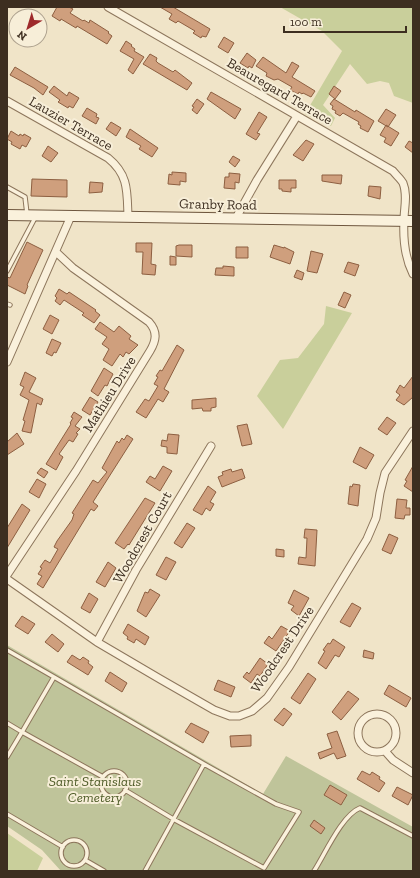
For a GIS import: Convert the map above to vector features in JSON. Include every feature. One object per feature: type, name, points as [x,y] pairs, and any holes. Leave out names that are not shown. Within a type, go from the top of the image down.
[{"type":"main road","name":"Granby Road","points":[[7,215],[408,221]]},
{"type":"street","name":"Beauregard Terrace","points":[[108,7],[393,172],[403,183],[408,221]]},
{"type":"street","name":"Lauzier Terrace","points":[[7,101],[108,158],[118,166],[126,183],[128,217]]},
{"type":"street","points":[[236,218],[257,180],[297,116]]},
{"type":"street","points":[[7,362],[71,216]]},
{"type":"street","points":[[408,221],[408,263],[413,274]]},
{"type":"street","name":"Mathieu Drive","points":[[7,575],[76,471],[150,351],[155,339],[154,330],[149,322],[73,268],[56,252]]},
{"type":"street","name":"Woodcrest Drive","points":[[7,579],[98,642],[221,713],[238,716],[256,708],[267,698],[289,667],[367,539],[376,518],[385,473],[413,431]]},
{"type":"street","name":"Woodcrest Court","points":[[98,642],[136,570],[211,446]]},
{"type":"street","points":[[385,751],[394,742],[396,730],[390,718],[378,714],[372,714],[362,721],[358,732],[359,738],[366,748],[372,751],[385,751],[393,760],[413,773]]},
{"type":"lane","points":[[7,187],[25,197],[29,215],[7,271]]},
{"type":"lane","points":[[7,650],[276,804],[299,812],[264,868]]},
{"type":"lane","points":[[7,758],[54,677]]},
{"type":"lane","points":[[7,723],[102,777]]},
{"type":"lane","points":[[145,871],[175,820],[204,764]]},
{"type":"lane","points":[[112,771],[120,772],[126,779],[125,790],[118,796],[109,796],[102,790],[102,777],[112,771]]},
{"type":"lane","points":[[125,790],[175,820],[269,871]]},
{"type":"lane","points":[[314,871],[345,820],[353,811],[360,808],[413,836]]},
{"type":"lane","points":[[7,814],[63,847]]},
{"type":"lane","points":[[69,842],[81,842],[86,848],[85,860],[79,865],[70,865],[62,856],[63,847],[69,842]]},
{"type":"lane","points":[[85,860],[104,871]]},
{"type":"green space","points":[[280,7],[413,7],[413,103],[394,96],[389,83],[380,81],[367,84],[350,64],[323,105],[335,118],[331,126],[305,114],[342,51],[322,31]]},
{"type":"green space","points":[[326,306],[352,313],[283,429],[257,396],[280,360],[298,358],[324,324]]},
{"type":"green space","name":"Saint Stanislaus Cemetery","points":[[7,645],[263,794],[286,756],[413,827],[413,871],[61,871],[42,850],[7,826]]},
{"type":"green space","points":[[7,833],[43,858],[37,871],[7,871]]},
{"type":"building","points":[[57,7],[69,7],[73,9],[70,13],[83,21],[84,20],[89,23],[90,20],[109,32],[108,33],[112,36],[107,44],[77,26],[76,28],[61,19],[60,21],[52,16]]},
{"type":"building","points":[[160,7],[173,7],[210,29],[206,37],[202,36],[201,38],[193,33],[195,31],[178,21],[176,23],[169,19],[172,14]]},
{"type":"building","points":[[224,37],[234,43],[228,53],[218,47]]},
{"type":"building","points":[[126,41],[132,45],[131,46],[135,49],[134,51],[144,57],[133,74],[128,70],[134,59],[120,51]]},
{"type":"building","points":[[247,53],[256,60],[252,68],[249,66],[248,68],[240,63]]},
{"type":"building","points":[[150,54],[157,58],[156,61],[158,63],[173,72],[175,70],[192,83],[187,90],[143,64]]},
{"type":"building","points":[[263,57],[286,73],[292,62],[299,66],[292,77],[315,91],[311,97],[299,92],[298,94],[290,90],[292,87],[278,79],[274,80],[266,76],[267,73],[256,66]]},
{"type":"building","points":[[15,67],[48,87],[43,95],[34,88],[10,75]]},
{"type":"building","points":[[54,86],[67,96],[69,92],[79,98],[73,108],[69,106],[68,108],[58,102],[60,100],[49,92]]},
{"type":"building","points":[[334,86],[341,91],[335,99],[329,94]]},
{"type":"building","points":[[211,92],[241,109],[235,119],[207,99]]},
{"type":"building","points":[[197,99],[204,104],[197,114],[192,110],[194,107],[192,106]]},
{"type":"building","points":[[334,99],[355,112],[356,110],[374,121],[368,132],[360,128],[361,126],[358,124],[359,122],[343,113],[340,116],[335,113],[336,111],[332,109],[333,106],[330,104]]},
{"type":"building","points":[[87,108],[97,114],[96,117],[99,118],[96,124],[82,116]]},
{"type":"building","points":[[386,109],[396,115],[388,127],[378,121]]},
{"type":"building","points":[[259,112],[267,117],[257,133],[260,134],[256,140],[246,134]]},
{"type":"building","points":[[111,122],[121,128],[116,136],[106,129]]},
{"type":"building","points":[[386,125],[399,133],[391,146],[384,142],[386,138],[380,135]]},
{"type":"building","points":[[130,129],[158,148],[152,157],[139,149],[141,146],[126,137]]},
{"type":"building","points":[[11,131],[19,136],[20,134],[23,136],[24,134],[31,138],[26,147],[22,145],[20,149],[11,144],[12,142],[7,139]]},
{"type":"building","points":[[306,140],[314,144],[303,161],[293,155]]},
{"type":"building","points":[[409,141],[413,143],[413,153],[405,147]]},
{"type":"building","points":[[48,146],[58,153],[51,162],[42,156]]},
{"type":"building","points":[[233,156],[240,160],[235,167],[229,162]]},
{"type":"building","points":[[172,172],[186,173],[186,182],[180,181],[180,185],[168,184],[169,174],[172,175]]},
{"type":"building","points":[[229,173],[240,174],[239,183],[235,182],[235,189],[224,188],[225,177],[229,177]]},
{"type":"building","points":[[322,175],[342,175],[341,184],[322,181]]},
{"type":"building","points":[[32,179],[67,180],[67,197],[31,196]]},
{"type":"building","points":[[279,180],[296,180],[296,188],[291,188],[291,192],[282,191],[282,189],[279,189]]},
{"type":"building","points":[[90,182],[103,183],[102,192],[89,193]]},
{"type":"building","points":[[369,186],[381,187],[380,199],[368,196]]},
{"type":"building","points":[[27,242],[43,250],[27,285],[25,294],[7,285],[7,277],[10,278]]},
{"type":"building","points":[[136,243],[152,243],[151,264],[156,265],[155,275],[142,274],[143,252],[136,252]]},
{"type":"building","points":[[192,245],[192,257],[176,256],[176,246]]},
{"type":"building","points":[[274,245],[284,247],[294,252],[290,264],[270,257]]},
{"type":"building","points":[[236,247],[248,247],[248,258],[236,258]]},
{"type":"building","points":[[311,251],[323,254],[317,273],[307,271]]},
{"type":"building","points":[[170,256],[176,257],[176,265],[170,265]]},
{"type":"building","points":[[348,262],[359,265],[355,276],[344,272]]},
{"type":"building","points":[[223,266],[234,267],[234,276],[215,275],[216,268],[223,268]]},
{"type":"building","points":[[297,270],[304,273],[302,280],[294,277]]},
{"type":"building","points":[[59,289],[67,294],[69,292],[96,310],[95,311],[100,315],[94,323],[82,315],[84,313],[64,300],[60,305],[55,301],[57,298],[55,296]]},
{"type":"building","points":[[344,292],[351,295],[345,308],[338,305]]},
{"type":"building","points":[[50,315],[59,320],[52,334],[43,329]]},
{"type":"building","points":[[100,322],[114,332],[119,326],[131,336],[129,339],[138,345],[129,354],[126,352],[123,357],[120,354],[112,366],[103,360],[109,349],[102,344],[107,337],[95,329]]},
{"type":"building","points":[[52,339],[61,343],[56,353],[54,352],[52,356],[46,353]]},
{"type":"building","points":[[177,345],[184,350],[164,389],[169,392],[163,402],[158,399],[146,418],[136,412],[145,399],[149,401],[158,386],[154,384],[158,377],[156,376],[160,370],[162,371]]},
{"type":"building","points":[[104,368],[113,374],[107,386],[105,385],[98,396],[91,391]]},
{"type":"building","points":[[25,372],[36,378],[29,392],[43,399],[41,405],[37,403],[31,433],[22,431],[25,421],[23,420],[29,400],[20,395],[24,387],[20,385]]},
{"type":"building","points":[[413,376],[413,397],[404,405],[396,400],[400,395],[396,392],[400,385],[404,388]]},
{"type":"building","points":[[90,397],[98,402],[90,415],[82,410]]},
{"type":"building","points":[[216,398],[216,407],[211,408],[211,411],[203,411],[202,408],[192,409],[192,400]]},
{"type":"building","points":[[74,412],[82,417],[75,426],[80,429],[76,433],[78,434],[73,442],[69,440],[59,454],[63,457],[56,470],[46,464],[71,424],[70,423],[73,418],[71,417]]},
{"type":"building","points":[[387,417],[396,423],[387,435],[378,429]]},
{"type":"building","points":[[247,424],[252,444],[242,446],[237,426]]},
{"type":"building","points":[[17,433],[24,444],[7,455],[7,442]]},
{"type":"building","points":[[168,434],[179,435],[177,454],[167,453],[167,447],[161,446],[162,440],[167,441]]},
{"type":"building","points":[[127,435],[133,439],[93,502],[98,506],[94,511],[91,509],[43,588],[37,584],[42,576],[38,574],[42,568],[40,567],[45,560],[50,563],[58,549],[54,547],[57,541],[72,520],[74,514],[72,513],[93,480],[98,483],[107,472],[102,468],[117,441],[119,443],[122,438],[124,440]]},
{"type":"building","points":[[360,447],[374,455],[366,469],[353,462]]},
{"type":"building","points":[[163,466],[172,471],[160,491],[146,482],[150,476],[155,479]]},
{"type":"building","points":[[413,466],[413,492],[404,486],[407,481],[405,480]]},
{"type":"building","points":[[41,468],[48,472],[44,478],[37,473]]},
{"type":"building","points":[[231,469],[232,472],[242,469],[245,478],[222,487],[218,477],[223,475],[222,472]]},
{"type":"building","points":[[37,479],[46,484],[39,498],[29,492]]},
{"type":"building","points":[[353,484],[360,485],[358,506],[348,504],[350,486],[352,487]]},
{"type":"building","points":[[208,486],[216,492],[210,502],[214,504],[210,511],[206,508],[202,515],[193,510]]},
{"type":"building","points":[[145,498],[155,503],[129,545],[128,544],[124,549],[115,543]]},
{"type":"building","points":[[397,499],[407,500],[406,508],[410,508],[410,515],[405,515],[404,519],[395,518]]},
{"type":"building","points":[[22,504],[30,510],[7,548],[7,528]]},
{"type":"building","points":[[187,523],[195,528],[182,548],[174,543]]},
{"type":"building","points":[[305,529],[317,530],[315,566],[298,564],[299,557],[306,558],[307,538],[304,538]]},
{"type":"building","points":[[389,534],[398,538],[391,554],[382,550]]},
{"type":"building","points":[[276,549],[284,550],[284,557],[276,556]]},
{"type":"building","points":[[166,557],[176,562],[166,580],[156,575]]},
{"type":"building","points":[[108,562],[116,568],[105,587],[96,582]]},
{"type":"building","points":[[150,589],[160,595],[146,617],[137,611],[145,592],[148,593]]},
{"type":"building","points":[[294,590],[309,598],[299,616],[291,610],[294,606],[288,603]]},
{"type":"building","points":[[89,593],[98,599],[90,613],[81,608]]},
{"type":"building","points":[[352,603],[361,608],[350,627],[340,622]]},
{"type":"building","points":[[22,616],[35,624],[28,634],[15,626]]},
{"type":"building","points":[[128,624],[149,637],[145,645],[136,639],[134,643],[127,639],[128,637],[123,633]]},
{"type":"building","points":[[281,626],[290,631],[276,651],[264,643],[269,636],[272,639]]},
{"type":"building","points":[[52,634],[64,644],[58,652],[45,642]]},
{"type":"building","points":[[333,639],[345,647],[339,657],[335,655],[326,669],[318,663],[325,651],[323,650]]},
{"type":"building","points":[[364,650],[374,653],[373,659],[363,657]]},
{"type":"building","points":[[72,655],[80,660],[83,657],[89,661],[88,663],[93,667],[88,675],[67,662]]},
{"type":"building","points":[[260,658],[268,664],[260,676],[257,674],[251,683],[243,677],[247,672],[249,674]]},
{"type":"building","points":[[110,672],[127,683],[122,692],[105,681]]},
{"type":"building","points":[[308,673],[316,679],[300,704],[291,698]]},
{"type":"building","points":[[218,680],[235,687],[231,697],[214,690]]},
{"type":"building","points":[[389,685],[411,698],[406,707],[384,694]]},
{"type":"building","points":[[348,691],[359,699],[341,720],[332,712]]},
{"type":"building","points":[[284,708],[292,714],[283,726],[274,720]]},
{"type":"building","points":[[191,723],[209,732],[203,743],[185,732]]},
{"type":"building","points":[[337,731],[346,756],[337,759],[334,753],[320,759],[318,753],[332,748],[327,734]]},
{"type":"building","points":[[251,735],[251,746],[231,747],[230,736]]},
{"type":"building","points":[[362,771],[370,775],[372,772],[380,777],[379,779],[385,783],[379,792],[357,779]]},
{"type":"building","points":[[330,785],[347,795],[341,805],[324,795]]},
{"type":"building","points":[[397,787],[413,795],[408,805],[392,796]]},
{"type":"building","points":[[314,820],[325,828],[321,834],[310,826]]}]
